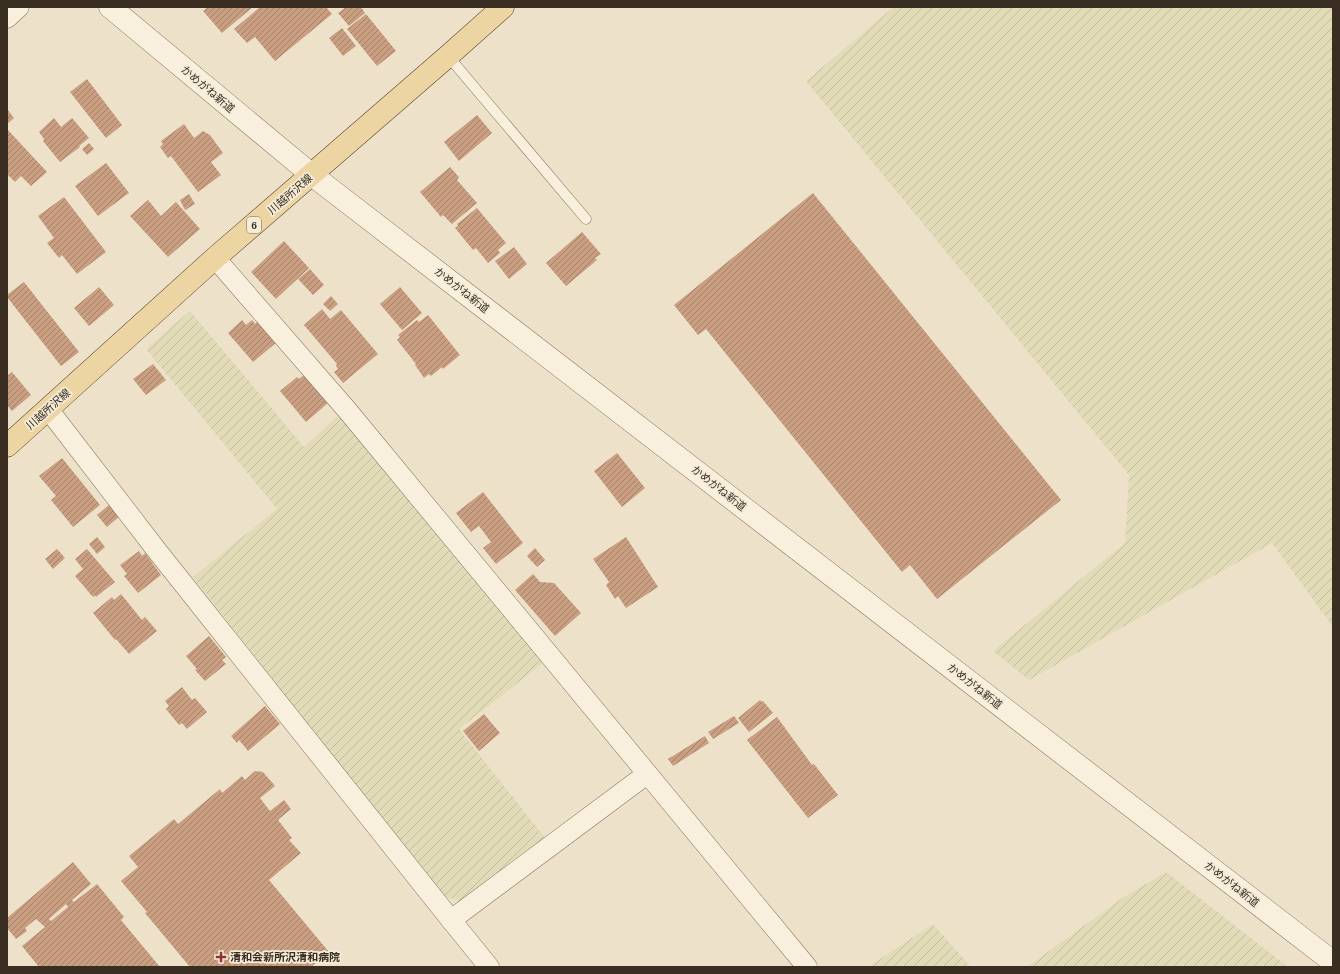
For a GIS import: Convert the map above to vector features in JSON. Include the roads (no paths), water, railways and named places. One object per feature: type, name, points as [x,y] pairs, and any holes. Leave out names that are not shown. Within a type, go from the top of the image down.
[{"type":"main road","name":"川越所沢線","points":[[7,446],[215,258],[503,7]]},
{"type":"street","points":[[7,18],[19,7]]},
{"type":"street","name":"かめがね新道","points":[[110,7],[312,175],[1333,962]]},
{"type":"street","points":[[215,258],[347,410],[807,967]]},
{"type":"street","points":[[48,409],[158,552],[488,967]]},
{"type":"street","points":[[451,920],[647,774]]},
{"type":"lane","points":[[448,56],[586,219]]},
{"type":"place","name":"清和会新所沢清和病院","points":[[221,957]]}]
